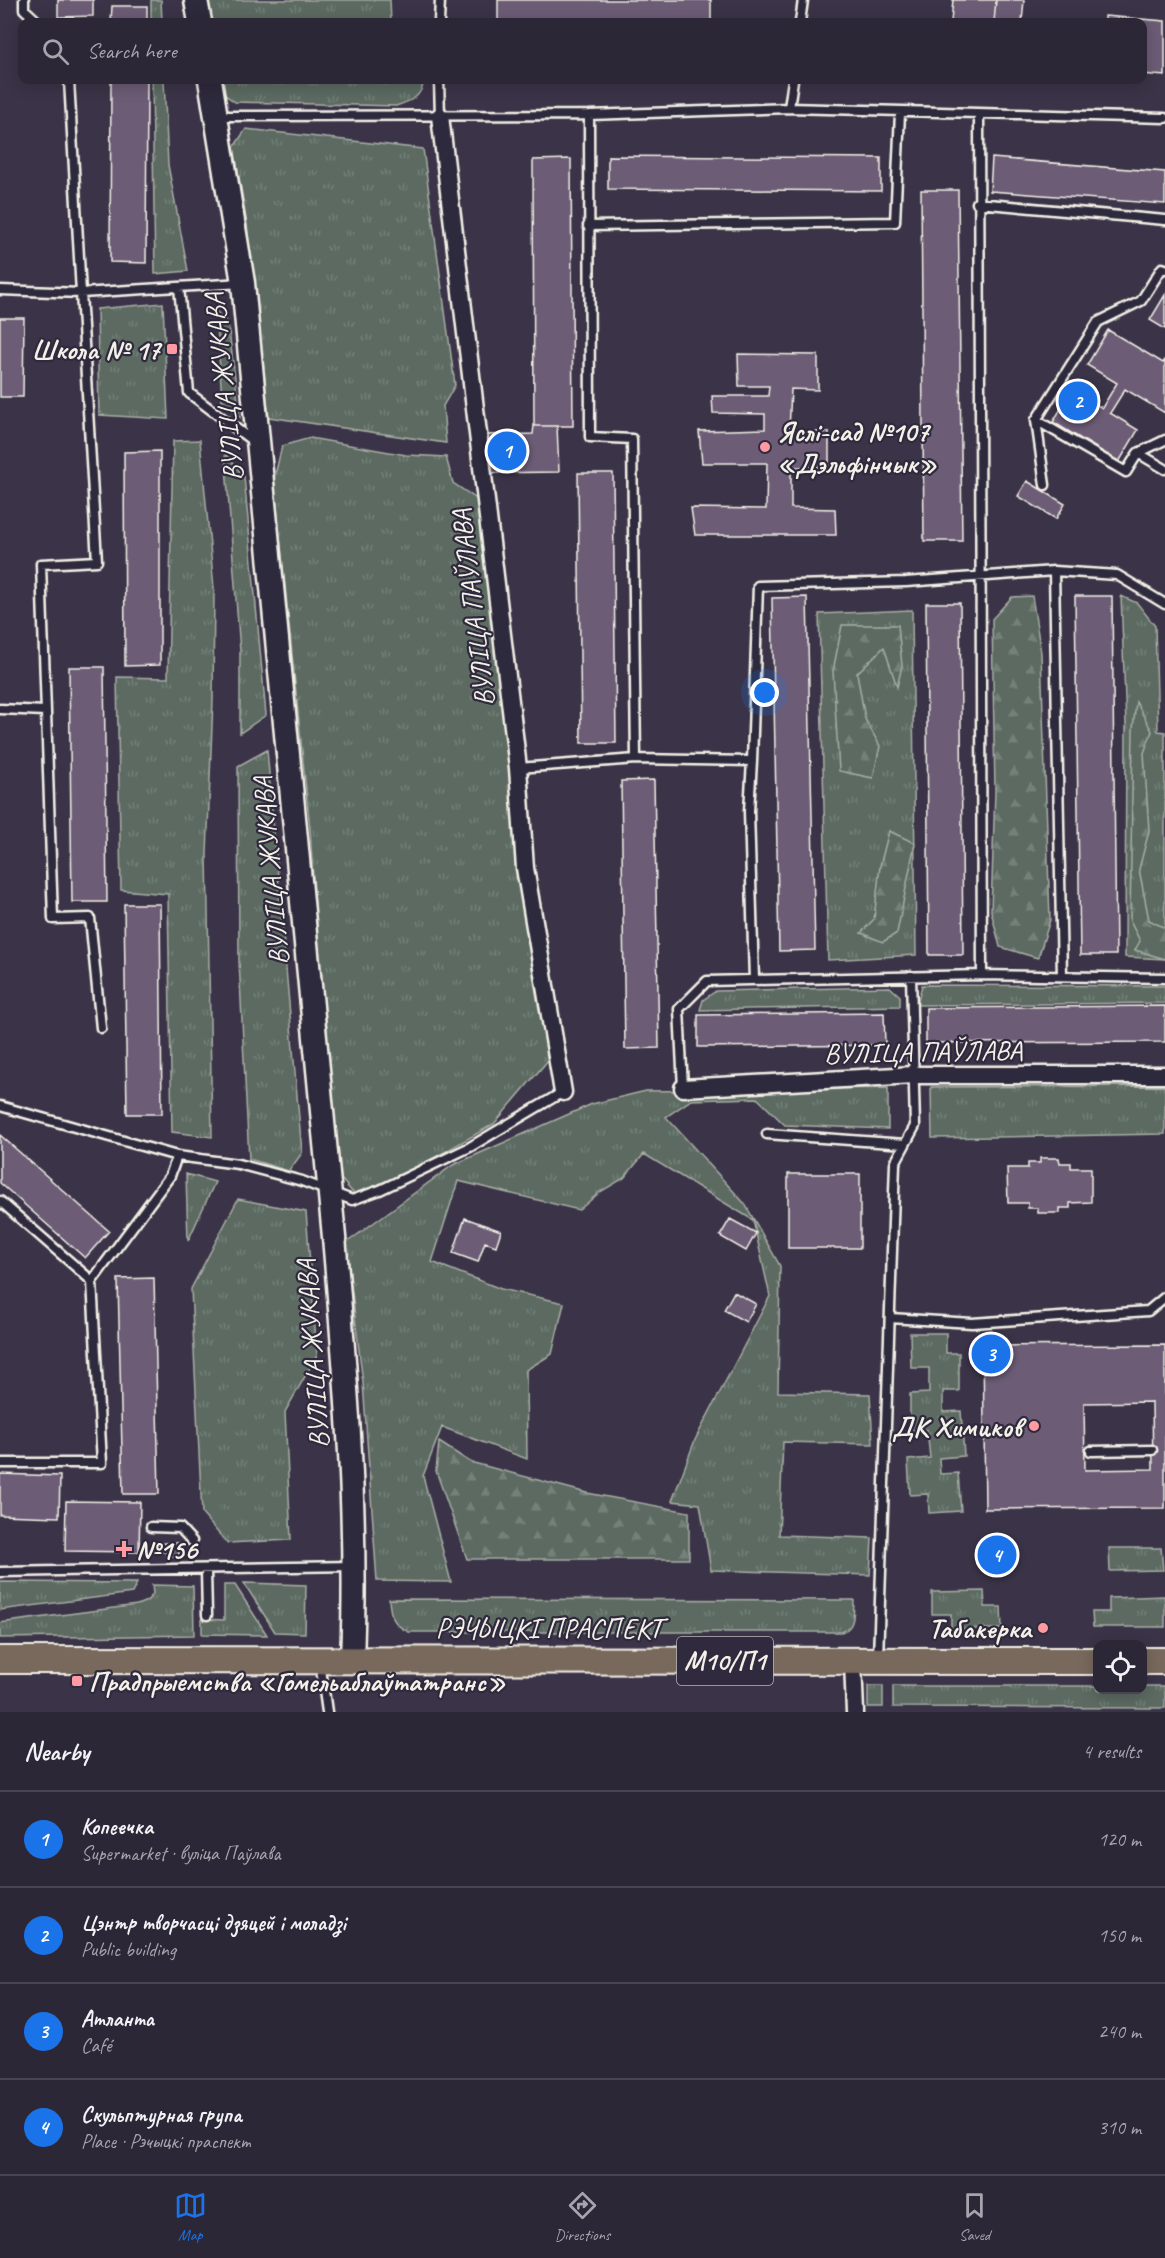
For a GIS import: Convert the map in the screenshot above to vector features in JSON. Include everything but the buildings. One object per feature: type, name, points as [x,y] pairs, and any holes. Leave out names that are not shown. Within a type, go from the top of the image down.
[{"type":"main road","name":"РЭЧЫЦКІ ПРАСПЕКТ","points":[[0,1660],[1093,1661]]},
{"type":"main road","points":[[1147,1661],[1165,1661]]},
{"type":"street","points":[[196,0],[199,18]]},
{"type":"street","name":"ВУЛІЦА ЖУКАВА","points":[[211,84],[243,283],[346,1380],[354,1566],[352,1659]]},
{"type":"street","name":"ВУЛІЦА ПАЎЛАВА","points":[[440,116],[518,768],[525,868],[562,1092]]},
{"type":"street","name":"ВУЛІЦА ПАЎЛАВА","points":[[683,1089],[914,1075],[1165,1075]]},
{"type":"street","points":[[853,1661],[855,1712]]},
{"type":"lane","points":[[24,0],[24,9],[34,18]]},
{"type":"lane","points":[[439,18],[440,0]]},
{"type":"lane","points":[[801,18],[803,0]]},
{"type":"lane","points":[[69,84],[97,561],[41,564],[45,711],[53,919],[90,918],[101,1028]]},
{"type":"lane","points":[[439,84],[440,116]]},
{"type":"lane","points":[[789,108],[792,84]]},
{"type":"lane","points":[[217,116],[589,115],[789,108],[900,113],[1165,118]]},
{"type":"lane","points":[[588,226],[895,222],[900,113]]},
{"type":"lane","points":[[979,114],[977,203],[982,975]]},
{"type":"lane","points":[[589,115],[590,437],[632,439],[636,759]]},
{"type":"lane","points":[[977,203],[1165,220]]},
{"type":"lane","points":[[1046,485],[1036,420],[1098,322],[1141,302],[1162,268],[1165,269]]},
{"type":"lane","points":[[0,290],[81,293],[243,283]]},
{"type":"lane","points":[[178,286],[189,393],[259,445]]},
{"type":"lane","points":[[1036,420],[1126,472],[1138,453],[1165,440]]},
{"type":"lane","points":[[1138,453],[1165,469]]},
{"type":"lane","points":[[1054,571],[1062,976]]},
{"type":"lane","points":[[754,980],[748,811],[758,586],[981,577],[1054,571],[1117,574],[1165,604]]},
{"type":"lane","points":[[0,709],[45,711]]},
{"type":"lane","points":[[518,768],[636,759],[752,760]]},
{"type":"lane","points":[[683,1089],[679,1010],[707,981],[982,975],[1165,978]]},
{"type":"lane","points":[[878,1662],[896,1163],[915,1126],[911,976]]},
{"type":"lane","points":[[0,1106],[177,1156],[238,1164],[302,1181],[352,1200],[380,1190],[470,1147],[562,1092]]},
{"type":"lane","points":[[767,1134],[905,1144]]},
{"type":"lane","points":[[0,1463],[102,1463],[92,1281],[171,1176],[177,1156]]},
{"type":"lane","points":[[0,1201],[92,1281]]},
{"type":"lane","points":[[890,1318],[972,1323],[1148,1311],[1165,1297]]},
{"type":"lane","points":[[1091,1451],[1152,1450]]},
{"type":"lane","points":[[151,1527],[180,1528],[192,1541]]},
{"type":"lane","points":[[0,1572],[354,1566]]},
{"type":"lane","points":[[206,1570],[207,1615]]},
{"type":"lane","points":[[320,1660],[327,1712]]},
{"type":"green space","points":[[151,0],[161,0],[162,18],[151,18]]},
{"type":"green space","points":[[205,0],[390,0],[391,18],[207,18]]},
{"type":"green space","points":[[152,84],[164,84],[168,165],[188,271],[155,274]]},
{"type":"green space","points":[[214,84],[423,84],[415,98],[396,106],[235,102],[214,87]]},
{"type":"green space","points":[[246,129],[423,149],[455,385],[443,406],[446,443],[269,417],[247,224],[234,147]]},
{"type":"green space","points":[[163,303],[168,419],[99,415],[97,309]]},
{"type":"green space","points":[[216,311],[228,323],[240,417],[222,400]]},
{"type":"green space","points":[[310,438],[406,455],[446,457],[453,483],[478,500],[510,779],[555,1052],[494,1124],[409,1172],[354,1194],[341,1179],[320,990],[310,829],[274,479],[282,446]]},
{"type":"green space","points":[[200,440],[214,588],[213,700],[207,854],[212,1137],[172,1132],[168,894],[121,890],[117,677],[168,678],[173,441]]},
{"type":"green space","points":[[225,453],[244,476],[266,715],[240,733],[240,651]]},
{"type":"green space","points":[[1032,596],[1041,653],[1050,920],[1038,958],[1000,947],[991,911],[995,791],[992,619],[1012,597]]},
{"type":"green space","points":[[1121,596],[1137,603],[1155,626],[1158,731],[1165,732],[1165,959],[1125,957],[1126,725]]},
{"type":"green space","points":[[912,610],[916,955],[828,960],[819,614]]},
{"type":"green space","points":[[842,625],[898,625],[902,666],[897,687],[884,647],[857,673],[865,719],[880,746],[873,778],[839,771],[833,671]]},
{"type":"green space","points":[[1136,702],[1152,731],[1144,753],[1149,831],[1139,869],[1149,920],[1165,928],[1165,959],[1135,950],[1140,941],[1130,921],[1133,729]]},
{"type":"green space","points":[[267,750],[302,1153],[289,1171],[249,1159],[239,961],[238,766]]},
{"type":"green space","points":[[889,831],[915,843],[897,933],[883,942],[861,933],[874,919],[880,866]]},
{"type":"green space","points":[[922,985],[1165,986],[1165,1003],[917,1005]]},
{"type":"green space","points":[[890,987],[900,996],[900,1006],[700,1010],[703,1000],[716,991]]},
{"type":"green space","points":[[1165,1086],[1165,1134],[932,1138],[931,1087]]},
{"type":"green space","points":[[888,1088],[888,1129],[785,1125],[757,1098],[691,1100],[666,1117],[745,1204],[780,1266],[778,1392],[870,1394],[873,1444],[783,1442],[779,1535],[872,1538],[870,1575],[711,1570],[700,1504],[672,1501],[695,1440],[770,1296],[753,1220],[644,1154],[624,1178],[600,1192],[579,1210],[458,1181],[432,1262],[501,1289],[564,1303],[552,1354],[526,1370],[527,1459],[442,1427],[423,1476],[451,1582],[377,1581],[363,1383],[346,1243],[453,1165],[592,1104],[646,1091]]},
{"type":"green space","points":[[186,1174],[215,1182],[188,1241]]},
{"type":"green space","points":[[238,1199],[306,1212],[317,1355],[285,1412],[291,1540],[227,1543],[202,1514],[191,1289]]},
{"type":"green space","points":[[910,1333],[946,1333],[946,1353],[959,1353],[959,1391],[943,1391],[943,1412],[961,1411],[964,1456],[939,1458],[940,1474],[958,1473],[961,1511],[929,1513],[928,1494],[910,1495],[908,1460],[930,1458],[927,1430],[910,1430],[910,1394],[929,1393],[929,1368],[911,1368]]},
{"type":"green space","points":[[439,1442],[470,1462],[587,1493],[689,1512],[689,1559],[467,1559],[436,1471]]},
{"type":"green space","points":[[1109,1548],[1161,1548],[1163,1570],[1110,1571]]},
{"type":"green space","points":[[0,1582],[137,1583],[132,1593],[0,1610]]},
{"type":"green space","points":[[244,1583],[306,1585],[305,1633],[275,1632]]},
{"type":"green space","points":[[152,1585],[193,1586],[194,1635],[0,1638],[0,1623],[137,1605],[147,1601],[153,1594]]},
{"type":"green space","points":[[224,1585],[235,1585],[267,1635],[202,1634],[202,1619],[224,1620]]},
{"type":"green space","points":[[984,1591],[985,1607],[1001,1607],[1002,1629],[951,1629],[951,1614],[932,1614],[932,1592]]},
{"type":"green space","points":[[1165,1596],[1165,1627],[1093,1627],[1092,1612],[1109,1612],[1109,1598]]},
{"type":"green space","points":[[389,1599],[854,1600],[851,1624],[841,1632],[409,1632],[393,1619]]},
{"type":"green space","points":[[868,1686],[883,1686],[883,1707],[868,1707]]},
{"type":"green space","points":[[893,1686],[1093,1686],[1093,1694],[1147,1694],[1147,1686],[1165,1686],[1165,1708],[893,1707]]},
{"type":"place","name":"Школа № 17","points":[[172,349]]},
{"type":"place","name":"Цэнтр творчасці дзяцей і моладзі","points":[[1078,401]]},
{"type":"place","name":"Яслі-сад №107 «Дэльфінчык»","points":[[765,447]]},
{"type":"place","name":"Копеечка","points":[[507,451]]},
{"type":"place","name":"Атланта","points":[[991,1354]]},
{"type":"place","name":"ДК Химиков","points":[[1034,1426]]},
{"type":"place","name":"№156","points":[[124,1549]]},
{"type":"place","name":"Скульптурная група","points":[[997,1555]]},
{"type":"place","name":"Табакерка","points":[[1043,1628]]},
{"type":"place","name":"Прадпрыемства «Гомельаблаўтатранс»","points":[[77,1681]]}]
